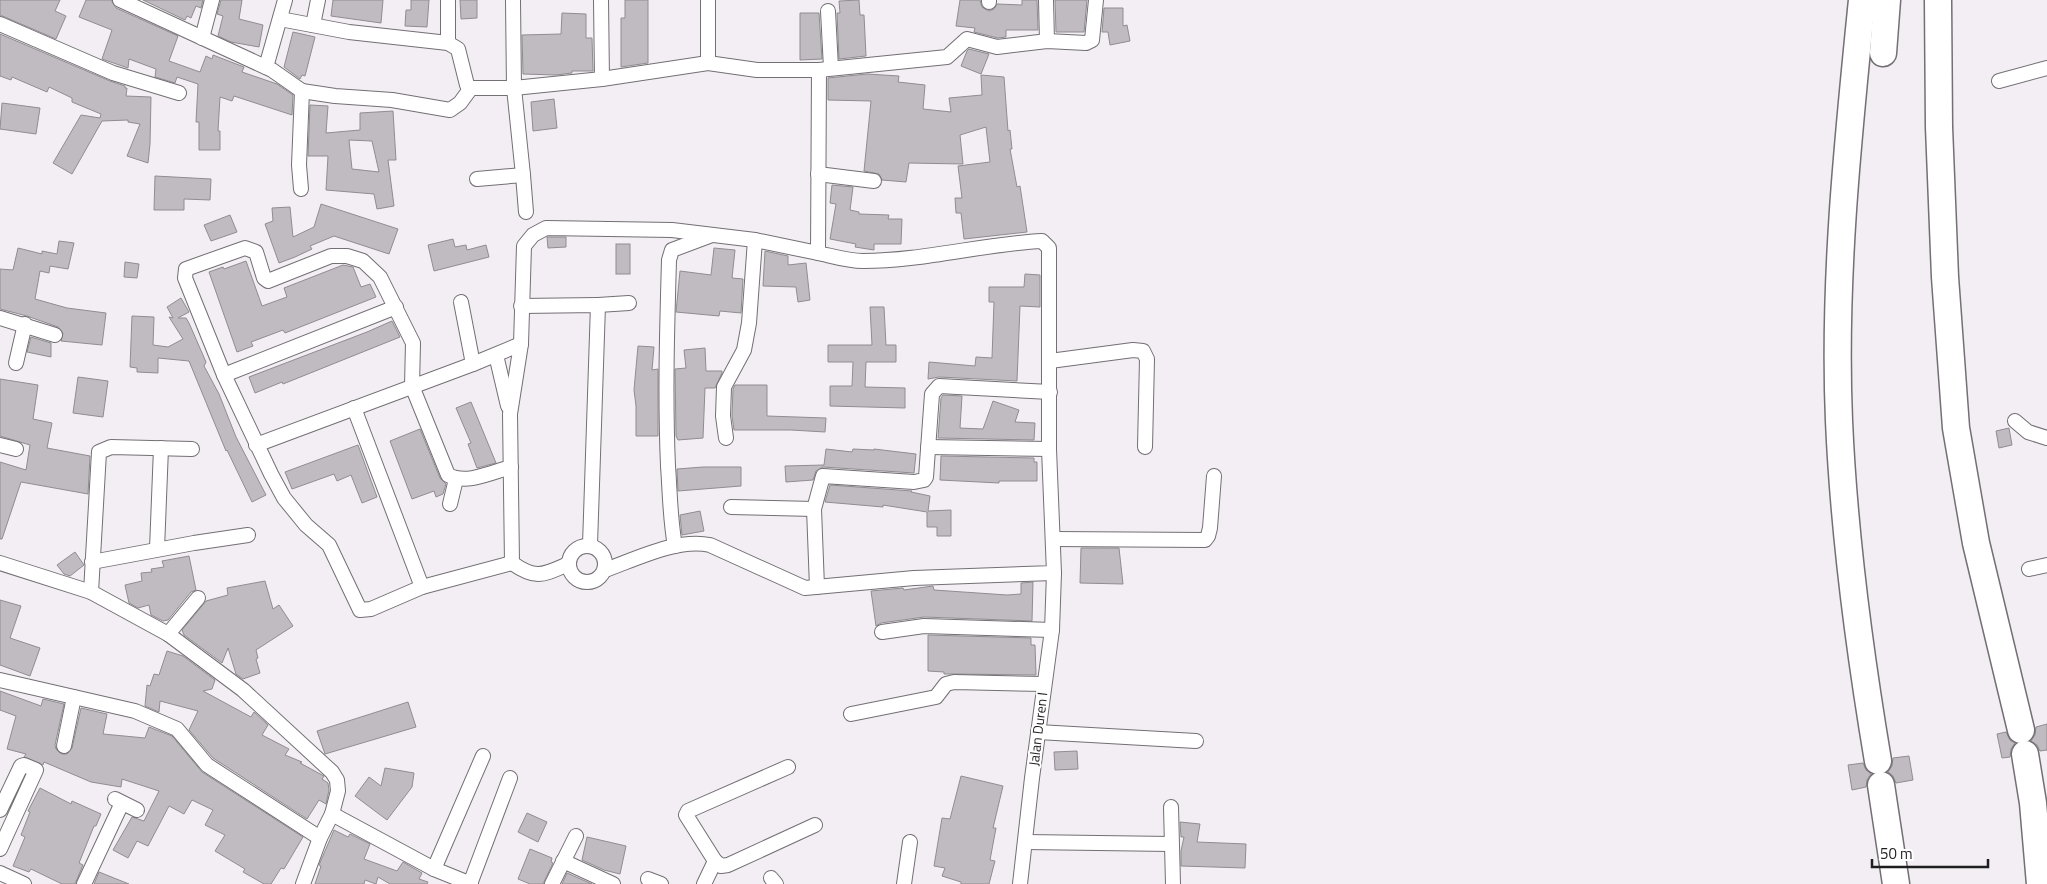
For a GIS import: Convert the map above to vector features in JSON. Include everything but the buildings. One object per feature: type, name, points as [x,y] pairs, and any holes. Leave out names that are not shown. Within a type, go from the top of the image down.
[{"type":"highway","points":[[1862,0],[1844,200],[1838,342],[1839,420],[1848,554],[1859,650],[1896,884]]},
{"type":"highway","points":[[1883,53],[1887,0]]},
{"type":"highway","points":[[1938,0],[1939,127],[1945,277],[1949,358],[1956,428],[1976,542],[2023,742],[2033,803],[2040,884]]},
{"type":"street","points":[[120,0],[266,67],[302,91],[344,97],[392,100],[450,110],[460,103],[471,88]]},
{"type":"street","points":[[202,38],[212,0]]},
{"type":"street","points":[[266,67],[286,0]]},
{"type":"street","points":[[313,26],[318,0]]},
{"type":"street","points":[[448,0],[448,43]]},
{"type":"street","points":[[601,0],[602,79]]},
{"type":"street","points":[[708,0],[708,63]]},
{"type":"street","points":[[1046,0],[1047,41]]},
{"type":"street","points":[[280,18],[349,32],[448,43],[458,50],[467,84],[471,88],[514,88],[602,79],[708,63],[757,70],[825,69],[947,57],[967,39],[998,47],[1047,41],[1080,44],[1092,40],[1096,0]]},
{"type":"street","points":[[513,1],[514,88],[526,212]]},
{"type":"street","points":[[512,563],[510,414],[521,344],[524,246],[533,234],[546,228],[672,230],[755,240],[818,253],[818,174],[828,10]]},
{"type":"street","points":[[0,24],[106,70],[179,93]]},
{"type":"street","points":[[2000,81],[2047,68]]},
{"type":"street","points":[[300,189],[302,91]]},
{"type":"street","points":[[818,174],[874,181]]},
{"type":"street","points":[[477,179],[522,175]]},
{"type":"street","points":[[675,546],[671,526],[667,445],[666,345],[670,254],[675,248],[712,235]]},
{"type":"street","points":[[726,438],[723,416],[724,387],[744,350],[749,324],[755,240]]},
{"type":"street","name":"Jalan Duren I","points":[[818,253],[861,261],[917,258],[1014,242],[1042,241],[1049,248],[1049,449],[1054,574],[1052,630],[1020,884]]},
{"type":"street","points":[[512,467],[464,480],[448,475],[412,386],[413,343],[380,277],[363,260],[348,256],[332,256],[268,281],[264,278],[256,252],[245,248],[186,268],[185,278],[224,375],[256,445],[284,498],[306,525],[329,545],[360,610],[371,609],[422,587],[512,563]]},
{"type":"street","points":[[461,302],[473,364]]},
{"type":"street","points":[[521,306],[629,303]]},
{"type":"street","points":[[590,545],[598,305]]},
{"type":"street","points":[[224,375],[396,307]]},
{"type":"street","points":[[0,318],[55,334]]},
{"type":"street","points":[[16,363],[25,324]]},
{"type":"street","points":[[256,445],[473,364],[521,344]]},
{"type":"street","points":[[1050,360],[1133,350],[1143,351],[1146,359],[1146,447]]},
{"type":"street","points":[[496,355],[510,414]]},
{"type":"street","points":[[817,587],[814,509],[823,476],[914,482],[924,480],[926,477],[932,394],[939,386],[1050,392]]},
{"type":"street","points":[[354,408],[422,587]]},
{"type":"street","points":[[2015,421],[2028,432],[2047,438]]},
{"type":"street","points":[[0,445],[16,449]]},
{"type":"street","points":[[91,592],[99,452],[110,447],[192,449]]},
{"type":"street","points":[[928,447],[1049,449]]},
{"type":"street","points":[[157,549],[161,448]]},
{"type":"street","points":[[1053,539],[1204,540],[1208,536],[1210,528],[1214,476]]},
{"type":"street","points":[[450,504],[456,479]]},
{"type":"street","points":[[731,507],[814,509]]},
{"type":"street","points":[[92,562],[157,549],[248,535]]},
{"type":"street","points":[[605,570],[675,546],[696,542],[710,545],[805,588],[914,578],[1054,574]]},
{"type":"street","points":[[590,545],[599,550],[605,559],[605,570],[595,581],[580,582],[574,577],[568,564],[571,554],[579,547],[590,545]]},
{"type":"street","points":[[0,563],[91,592],[168,634],[243,690],[332,772],[337,780],[338,791],[332,814],[320,838],[303,884]]},
{"type":"street","points":[[512,563],[524,572],[535,574],[546,574],[568,564]]},
{"type":"street","points":[[2029,569],[2047,565]]},
{"type":"street","points":[[168,634],[198,598]]},
{"type":"street","points":[[882,632],[924,626],[1052,630]]},
{"type":"street","points":[[0,680],[135,711],[177,729],[207,766],[320,838]]},
{"type":"street","points":[[850,714],[936,697],[946,684],[954,682],[1044,684]]},
{"type":"street","points":[[64,746],[74,697]]},
{"type":"street","points":[[1038,732],[1196,742]]},
{"type":"street","points":[[434,869],[483,756]]},
{"type":"street","points":[[0,810],[20,766],[24,765],[36,770],[0,849]]},
{"type":"street","points":[[788,767],[687,812],[686,815],[715,861],[721,866],[728,865],[815,825]]},
{"type":"street","points":[[332,814],[434,869],[471,884],[510,778]]},
{"type":"street","points":[[84,884],[118,801],[136,810]]},
{"type":"street","points":[[1171,808],[1173,884]]},
{"type":"street","points":[[552,884],[576,836]]},
{"type":"street","points":[[904,884],[910,842]]},
{"type":"street","points":[[1025,842],[1171,844]]},
{"type":"street","points":[[563,861],[613,884]]},
{"type":"street","points":[[704,884],[715,861]]},
{"type":"street","points":[[0,873],[24,884]]},
{"type":"street","points":[[648,879],[661,884]]}]
